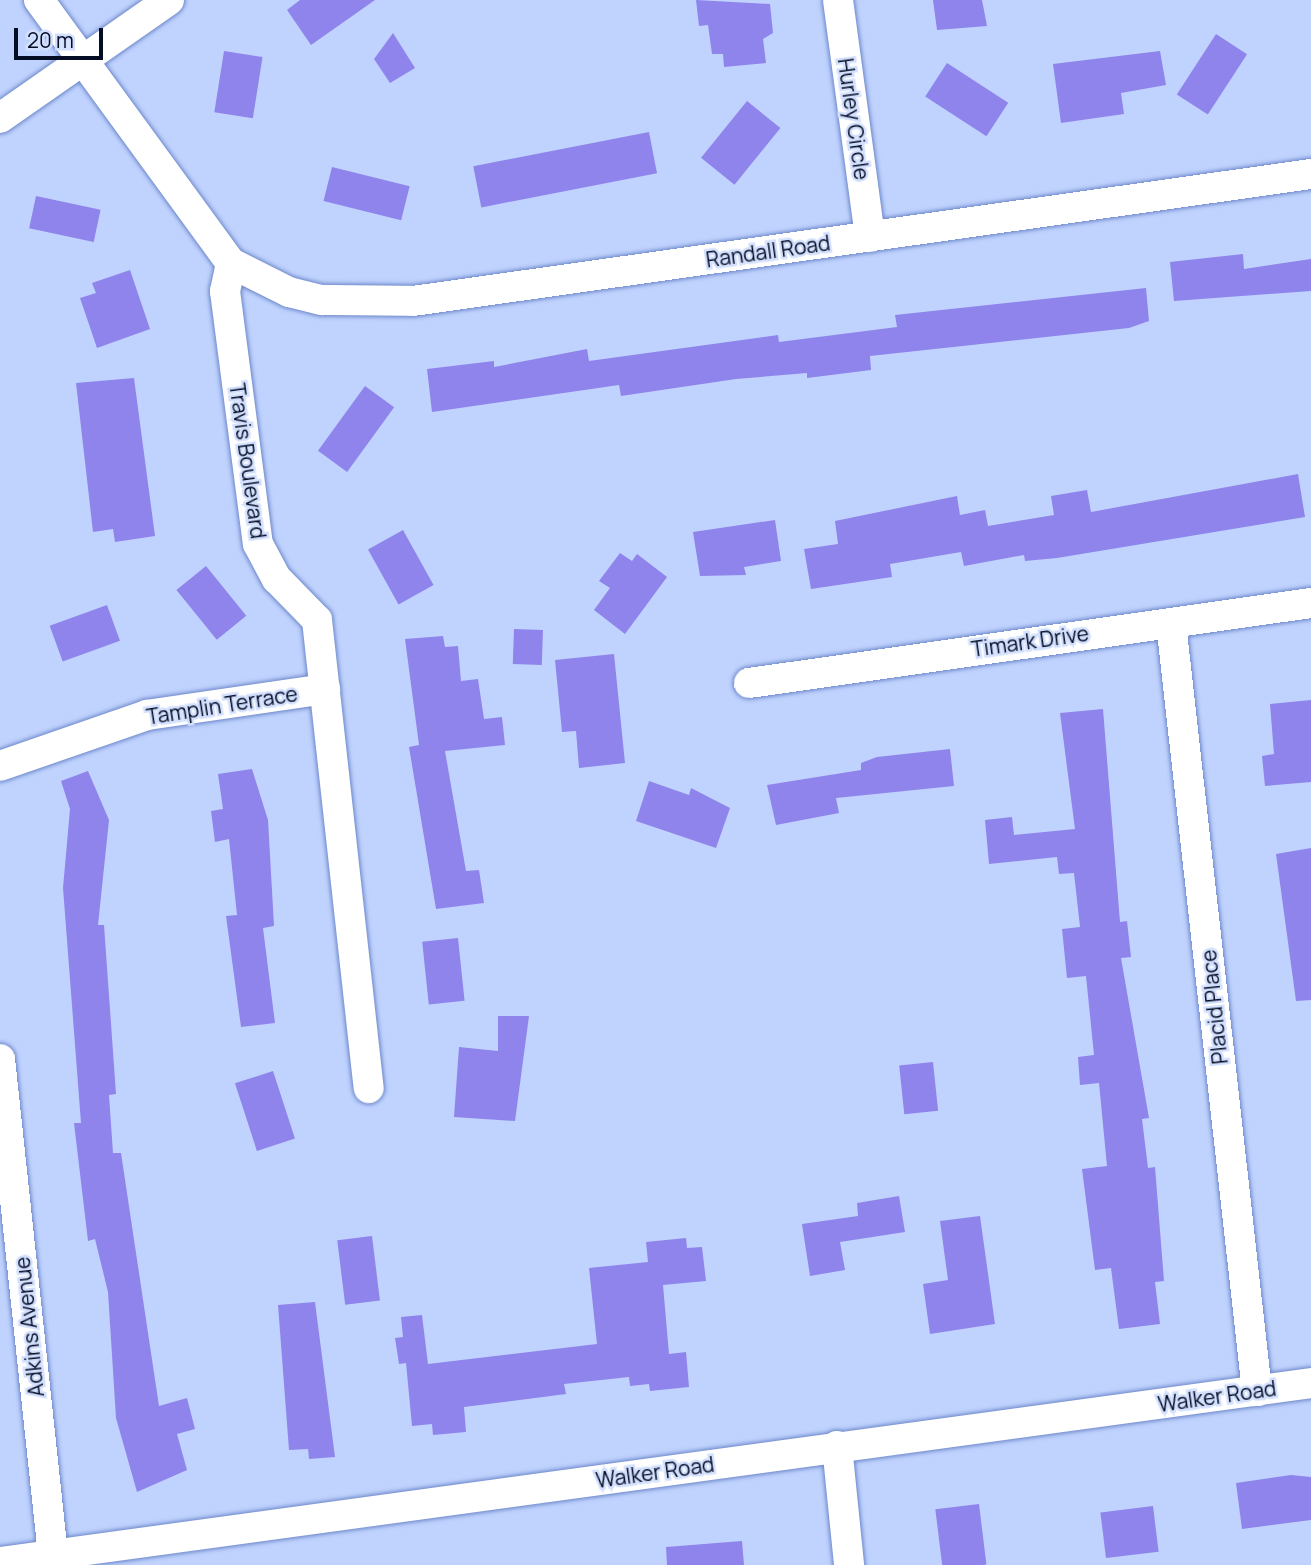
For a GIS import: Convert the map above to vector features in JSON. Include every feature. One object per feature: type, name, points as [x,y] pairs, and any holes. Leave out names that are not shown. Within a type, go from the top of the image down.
[{"type":"street","points":[[39,0],[231,263]]},
{"type":"street","points":[[0,117],[169,0]]},
{"type":"street","name":"Hurley Circle","points":[[838,0],[870,237]]},
{"type":"street","name":"Randall Road","points":[[231,263],[289,292],[360,304],[870,237],[1311,174]]},
{"type":"street","name":"Travis Boulevard","points":[[231,263],[225,291],[258,544],[278,579],[317,620],[369,1088]]},
{"type":"street","name":"Timark Drive","points":[[750,683],[1311,603]]},
{"type":"street","name":"Placid Place","points":[[1171,623],[1257,1391]]},
{"type":"street","name":"Tamplin Terrace","points":[[0,766],[147,715],[326,689]]},
{"type":"street","name":"Adkins Avenue","points":[[0,1059],[53,1555]]},
{"type":"street","name":"Walker Road","points":[[0,1562],[1311,1383]]},
{"type":"street","points":[[837,1446],[849,1565]]},
{"type":"building","points":[[300,0],[375,0],[311,45],[287,10]]},
{"type":"building","points":[[696,0],[770,4],[773,33],[763,39],[766,63],[724,67],[723,54],[712,54],[708,25],[699,26]]},
{"type":"building","points":[[933,0],[982,0],[987,26],[937,30]]},
{"type":"building","points":[[393,33],[415,68],[390,83],[374,59]]},
{"type":"building","points":[[1216,34],[1247,54],[1208,115],[1177,94]]},
{"type":"building","points":[[224,51],[263,57],[253,118],[214,112]]},
{"type":"building","points":[[1160,51],[1166,85],[1121,93],[1124,114],[1061,123],[1053,64]]},
{"type":"building","points":[[947,63],[1008,103],[986,136],[925,97]]},
{"type":"building","points":[[747,101],[780,128],[734,185],[701,158]]},
{"type":"building","points":[[649,132],[657,173],[481,207],[473,166]]},
{"type":"building","points":[[332,167],[410,186],[401,220],[324,201]]},
{"type":"building","points":[[36,196],[101,210],[94,242],[29,228]]},
{"type":"building","points":[[1243,254],[1244,269],[1311,259],[1311,291],[1174,301],[1170,262]]},
{"type":"building","points":[[130,270],[150,329],[97,348],[80,298],[96,293],[92,283]]},
{"type":"building","points":[[1146,288],[1149,321],[1129,328],[870,356],[871,370],[807,378],[807,373],[736,379],[621,396],[619,385],[432,412],[427,369],[494,361],[494,367],[587,349],[589,361],[778,335],[779,342],[897,327],[895,315]]},
{"type":"building","points":[[134,378],[155,536],[115,542],[113,529],[93,532],[76,383]]},
{"type":"building","points":[[365,386],[394,407],[347,472],[318,451]]},
{"type":"building","points":[[1298,474],[1305,517],[1057,558],[1025,561],[1024,555],[964,566],[961,552],[890,564],[892,577],[811,589],[804,549],[838,544],[835,521],[957,496],[960,515],[985,510],[988,526],[1054,515],[1051,496],[1087,490],[1091,512]]},
{"type":"building","points":[[775,520],[781,561],[744,567],[746,575],[700,576],[693,532]]},
{"type":"building","points":[[403,530],[434,585],[399,604],[368,549]]},
{"type":"building","points":[[620,553],[632,561],[637,554],[667,577],[625,634],[594,610],[610,588],[599,581]]},
{"type":"building","points":[[206,566],[246,616],[217,640],[176,590]]},
{"type":"building","points":[[107,605],[120,641],[63,662],[50,626]]},
{"type":"building","points":[[514,629],[543,630],[542,665],[513,664]]},
{"type":"building","points":[[443,636],[445,647],[458,646],[461,681],[478,679],[484,719],[502,717],[505,745],[445,751],[466,871],[479,870],[484,903],[436,909],[409,747],[419,745],[405,639]]},
{"type":"building","points":[[614,654],[625,763],[579,768],[576,731],[562,732],[555,660]]},
{"type":"building","points":[[1311,700],[1311,782],[1265,786],[1262,756],[1274,754],[1270,704]]},
{"type":"building","points":[[1103,709],[1120,922],[1127,921],[1131,957],[1121,958],[1149,1118],[1142,1119],[1148,1168],[1155,1167],[1164,1281],[1155,1282],[1160,1324],[1119,1329],[1111,1268],[1095,1270],[1082,1169],[1107,1166],[1099,1083],[1080,1085],[1078,1057],[1094,1055],[1086,976],[1067,978],[1062,929],[1080,927],[1074,873],[1059,874],[1057,857],[989,864],[985,820],[1012,817],[1014,835],[1075,829],[1060,713]]},
{"type":"building","points":[[950,749],[954,786],[836,798],[839,813],[776,825],[767,785],[861,770],[861,763],[877,757]]},
{"type":"building","points":[[252,769],[268,820],[274,926],[263,928],[275,1023],[241,1027],[226,916],[237,915],[229,839],[215,842],[211,811],[223,809],[218,774]]},
{"type":"building","points":[[88,771],[109,820],[98,925],[104,925],[116,1094],[109,1095],[113,1153],[121,1153],[159,1406],[187,1398],[195,1429],[177,1434],[187,1470],[137,1492],[116,1418],[108,1292],[95,1239],[88,1241],[74,1123],[81,1123],[63,888],[70,809],[61,781]]},
{"type":"building","points":[[649,781],[689,795],[691,788],[730,808],[716,848],[636,821]]},
{"type":"building","points":[[1311,848],[1311,1000],[1296,1001],[1276,854]]},
{"type":"building","points":[[458,938],[465,1001],[429,1004],[422,942]]},
{"type":"building","points":[[498,1016],[529,1016],[515,1121],[454,1117],[459,1047],[498,1051]]},
{"type":"building","points":[[933,1062],[938,1111],[904,1114],[899,1066]]},
{"type":"building","points":[[273,1071],[295,1139],[257,1151],[235,1083]]},
{"type":"building","points":[[899,1196],[905,1232],[840,1242],[845,1270],[810,1276],[802,1224],[858,1216],[857,1203]]},
{"type":"building","points":[[980,1216],[995,1324],[930,1334],[923,1284],[948,1280],[940,1221]]},
{"type":"building","points":[[372,1236],[380,1301],[345,1305],[337,1240]]},
{"type":"building","points":[[686,1238],[687,1248],[702,1247],[706,1281],[663,1285],[669,1354],[686,1352],[689,1387],[650,1391],[649,1384],[630,1386],[629,1377],[564,1384],[566,1394],[464,1407],[466,1432],[433,1435],[432,1424],[412,1426],[406,1363],[399,1364],[395,1338],[403,1337],[401,1317],[422,1315],[428,1364],[597,1344],[589,1268],[648,1262],[646,1242]]},
{"type":"building","points":[[315,1302],[335,1457],[309,1459],[308,1449],[289,1450],[278,1305]]},
{"type":"building","points":[[1291,1475],[1311,1477],[1311,1520],[1242,1529],[1236,1483]]},
{"type":"building","points":[[979,1504],[986,1565],[942,1565],[935,1509]]},
{"type":"building","points":[[1153,1506],[1159,1552],[1106,1558],[1100,1512]]},
{"type":"building","points":[[742,1541],[744,1565],[667,1565],[666,1547]]}]
